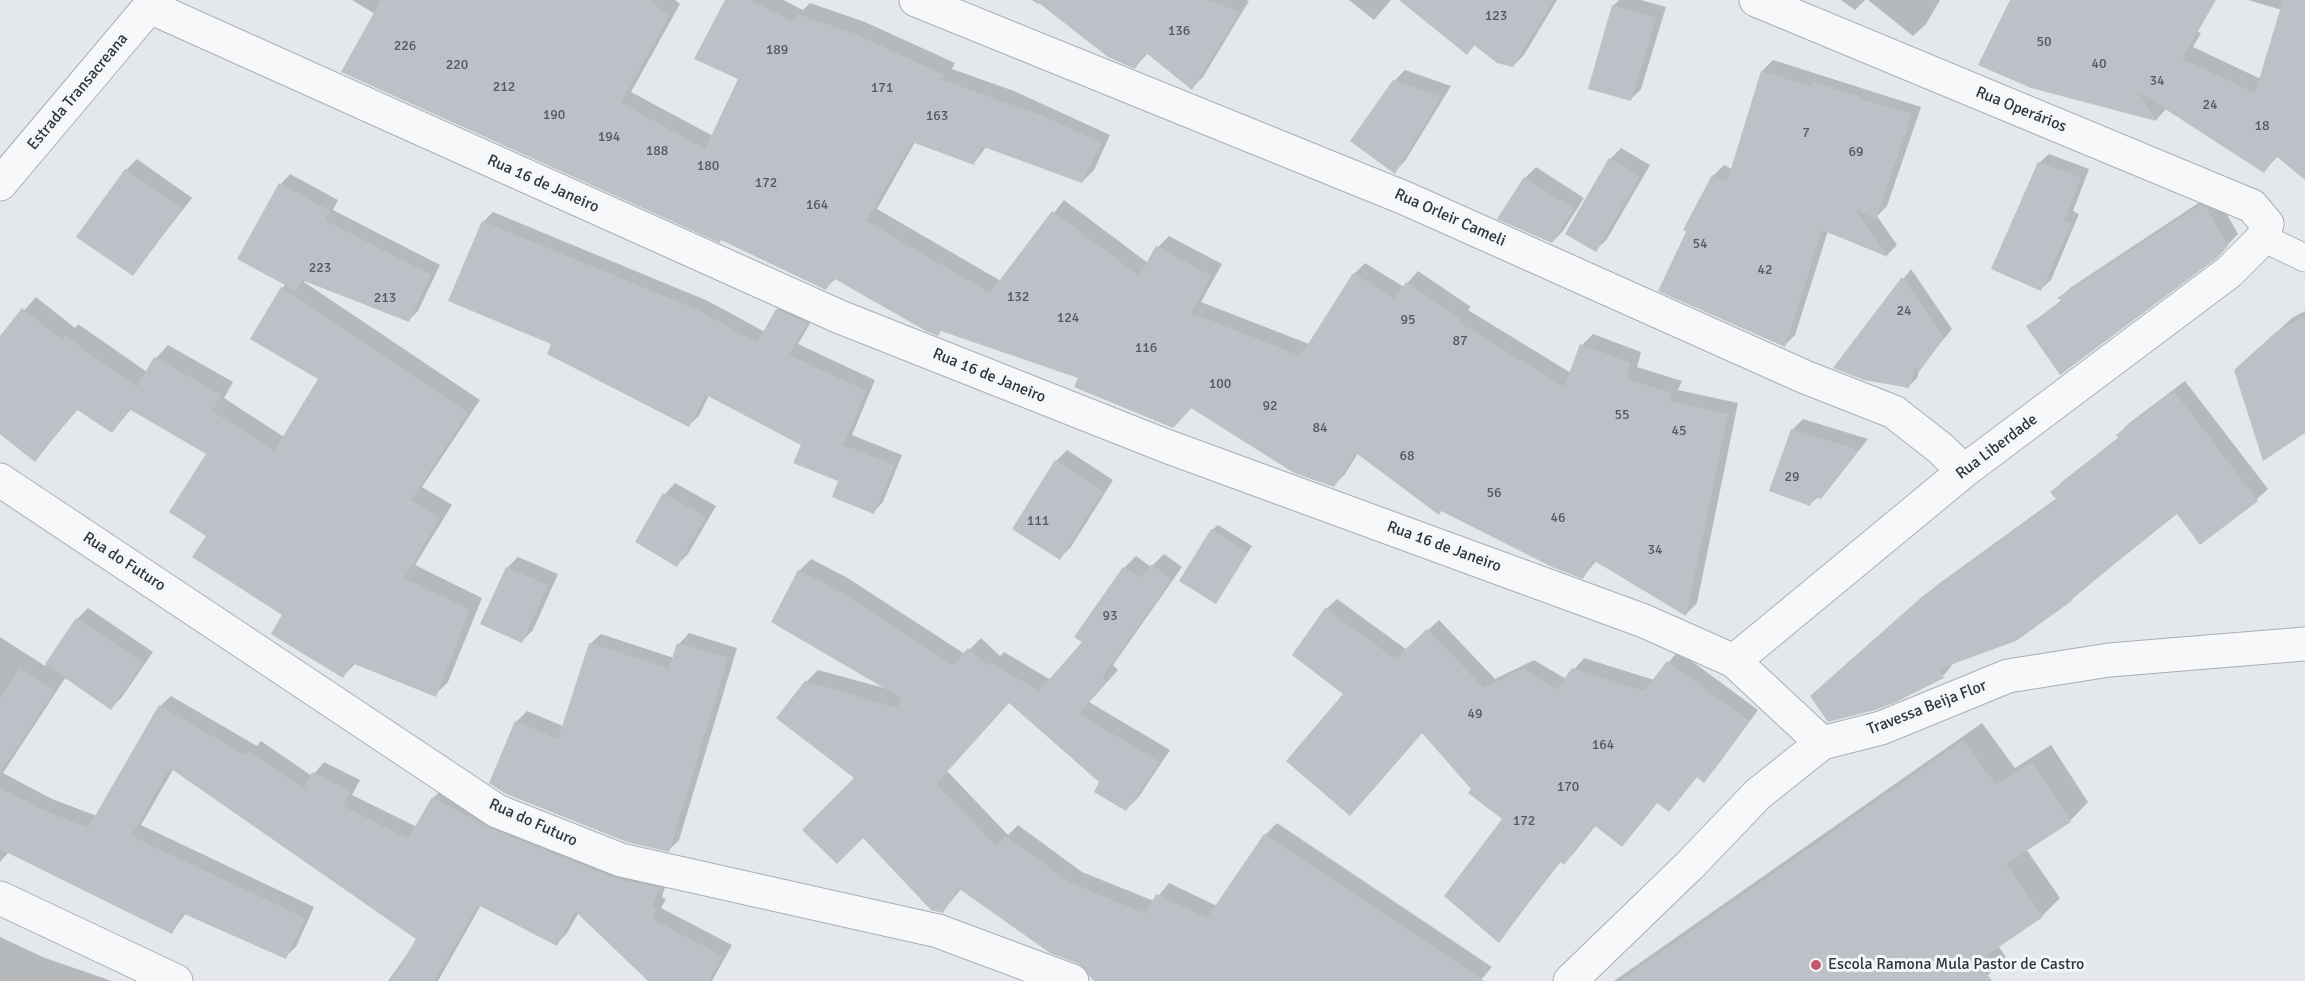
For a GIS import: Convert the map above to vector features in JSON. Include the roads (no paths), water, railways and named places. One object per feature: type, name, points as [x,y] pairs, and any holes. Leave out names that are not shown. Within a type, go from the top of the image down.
[{"type":"street","name":"Rua Orleir Cameli","points":[[916,0],[1407,199],[1805,377],[1894,412],[1940,448],[1964,471]]},
{"type":"street","name":"Rua Operários","points":[[1756,0],[2252,206],[2266,224],[2263,238]]},
{"type":"street","name":"Estrada Transacreana","points":[[0,184],[152,3]]},
{"type":"street","name":"Rua 16 de Janeiro","points":[[152,3],[840,317],[1166,446],[1644,621],[1734,661],[1822,743]]},
{"type":"street","name":"Rua Liberdade","points":[[1734,661],[1964,471],[2229,272],[2263,238]]},
{"type":"street","name":"Rua do Futuro","points":[[0,480],[497,811],[621,861],[938,931],[1072,981]]},
{"type":"street","name":"Travessa Beija Flor","points":[[1570,981],[1690,866],[1758,794],[1822,743],[1881,728],[2008,676],[2109,660],[2305,644]]},
{"type":"street","points":[[0,898],[176,981]]},
{"type":"lane","points":[[2263,238],[2305,258]]},
{"type":"place","name":"Escola Ramona Mula Pastor de Castro","points":[[1816,965]]}]
